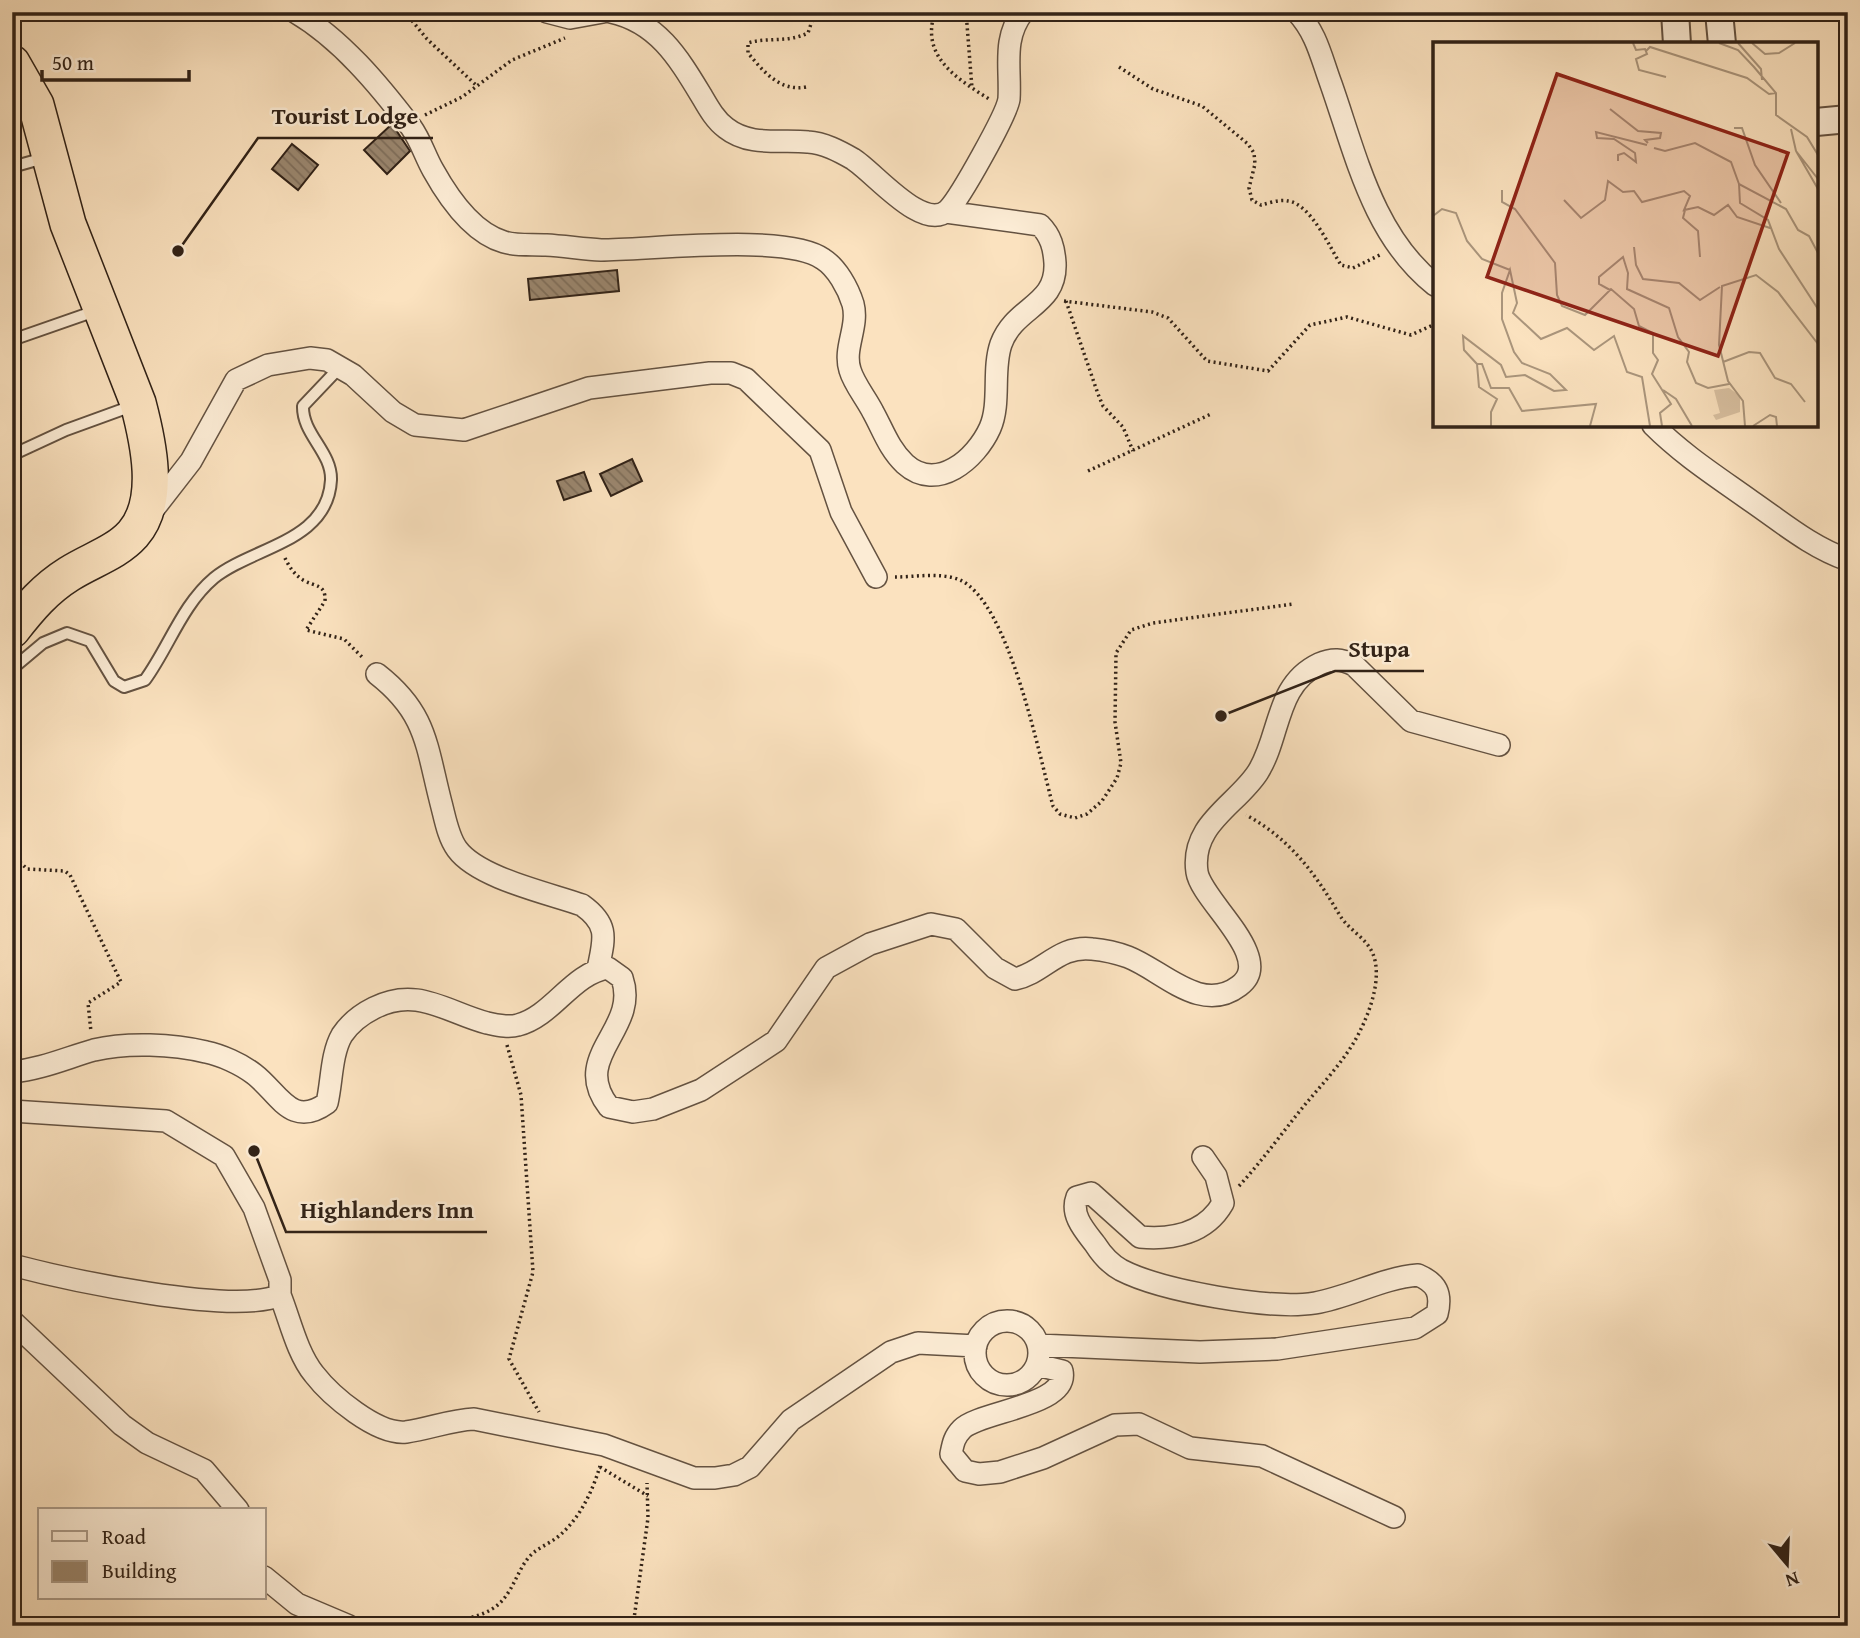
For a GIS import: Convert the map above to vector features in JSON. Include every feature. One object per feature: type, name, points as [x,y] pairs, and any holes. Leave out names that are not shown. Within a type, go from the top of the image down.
[{"type":"highway","points":[[12,62],[36,105],[68,224],[138,403],[146,432],[150,489],[145,513],[134,533],[116,549],[50,587],[32,604],[12,630]]},
{"type":"street","points":[[295,12],[335,40],[407,123],[426,151],[441,184],[472,223],[503,242],[598,250],[776,244],[806,250],[823,258],[836,271],[853,303],[856,322],[848,354],[849,368],[888,443],[903,463],[917,473],[933,475],[963,464],[978,450],[992,424],[1000,349],[1008,326],[1028,307],[1055,300],[1055,266],[1049,235],[1040,225],[946,212],[936,216],[926,215],[904,201],[854,160],[827,146],[810,142],[753,141],[738,136],[713,116],[682,63],[661,37],[642,23],[601,13],[570,18],[547,12]]},
{"type":"street","points":[[946,212],[957,198],[1006,110],[1008,45],[1011,31],[1023,12]]},
{"type":"street","points":[[1297,12],[1315,37],[1354,153],[1374,203],[1396,246],[1433,283]]},
{"type":"street","points":[[1675,12],[1677,42]]},
{"type":"street","points":[[1719,12],[1722,42]]},
{"type":"street","points":[[1818,122],[1848,119]]},
{"type":"street","points":[[134,533],[191,461],[236,380],[268,365],[310,358],[327,360],[341,366],[393,412],[415,425],[464,430],[589,388],[710,373],[731,373],[746,379],[820,450],[841,512],[876,577]]},
{"type":"street","points":[[1655,427],[1681,453],[1796,534],[1829,554],[1848,560]]},
{"type":"street","points":[[12,1072],[42,1067],[117,1046],[206,1052],[253,1073],[292,1111],[303,1113],[318,1110],[327,1104],[341,1037],[362,1014],[380,1005],[416,998],[459,1016],[500,1026],[519,1025],[538,1015],[598,969],[608,968],[617,973],[625,987],[626,1004],[620,1022],[597,1059],[597,1086],[609,1107],[633,1112],[653,1110],[701,1090],[776,1041],[825,968],[870,944],[931,924],[956,929],[995,968],[1015,979],[1036,972],[1057,954],[1071,949],[1090,949],[1129,957],[1169,982],[1199,994],[1231,992],[1243,983],[1248,975],[1249,963],[1237,932],[1200,884],[1196,861],[1201,842],[1212,821],[1226,804],[1248,787],[1260,769],[1275,723],[1296,680],[1329,660],[1343,660],[1354,665],[1411,721],[1499,745]]},
{"type":"street","points":[[377,674],[401,693],[417,716],[445,818],[457,849],[481,868],[582,905],[594,913],[603,929],[598,969]]},
{"type":"street","points":[[12,1111],[166,1121],[224,1156],[254,1208],[280,1280],[280,1295],[313,1373],[342,1401],[386,1431],[405,1432],[453,1420],[474,1419],[589,1441],[694,1478],[734,1475],[750,1467],[791,1420],[891,1352],[918,1343],[976,1346]]},
{"type":"street","points":[[1037,1355],[1277,1349],[1415,1328],[1437,1314],[1440,1302],[1438,1290],[1431,1280],[1418,1275],[1317,1303],[1292,1306],[1205,1294],[1135,1276],[1104,1258],[1081,1226],[1075,1212],[1077,1197],[1091,1193],[1140,1237],[1182,1235],[1207,1223],[1223,1203],[1216,1176],[1203,1157]]},
{"type":"street","points":[[12,1265],[90,1285],[227,1301],[268,1301],[280,1295]]},
{"type":"street","points":[[12,1321],[122,1426],[146,1443],[204,1470],[236,1508]]},
{"type":"street","points":[[1037,1355],[1023,1381],[1002,1385],[984,1375],[978,1367],[976,1346],[987,1329],[1006,1322],[1026,1328],[1037,1355],[1062,1371],[1062,1381],[1055,1390],[1037,1401],[973,1422],[963,1428],[954,1440],[951,1454],[965,1471],[979,1474],[1000,1472],[1043,1458],[1115,1425],[1139,1424],[1190,1448],[1262,1456],[1394,1517]]},
{"type":"street","points":[[266,1579],[297,1604],[349,1626]]},
{"type":"lane","points":[[12,167],[50,156]]},
{"type":"lane","points":[[12,340],[101,309]]},
{"type":"lane","points":[[12,669],[43,643],[66,633],[90,641],[114,681],[124,687],[137,685],[145,680],[188,607],[214,578],[256,553],[280,545],[307,528],[329,495],[331,477],[325,457],[302,419],[303,406],[341,366]]},
{"type":"lane","points":[[12,455],[65,430],[138,403]]},
{"type":"path","points":[[405,12],[427,39],[477,86]]},
{"type":"path","points":[[806,88],[795,90],[778,83],[748,53],[748,43],[758,40],[795,40],[808,33],[815,12]]},
{"type":"path","points":[[935,12],[929,38],[947,67],[972,88],[1006,110]]},
{"type":"path","points":[[965,12],[972,88]]},
{"type":"path","points":[[407,123],[451,103],[512,60],[568,36],[601,13]]},
{"type":"path","points":[[1119,67],[1153,89],[1202,106],[1248,144],[1254,153],[1255,164],[1249,188],[1252,200],[1261,205],[1285,200],[1296,202],[1326,236],[1341,265],[1353,268],[1362,266],[1396,246]]},
{"type":"path","points":[[1055,300],[1152,312],[1168,318],[1207,361],[1268,371],[1310,325],[1347,317],[1411,335],[1433,325]]},
{"type":"path","points":[[1055,300],[1103,406],[1123,427],[1133,451]]},
{"type":"path","points":[[1088,471],[1211,414]]},
{"type":"path","points":[[280,545],[290,568],[304,581],[319,585],[325,595],[325,601],[306,630],[344,639],[377,674]]},
{"type":"path","points":[[876,577],[939,576],[960,580],[972,589],[1005,637],[1053,806],[1060,814],[1075,818],[1087,814],[1102,801],[1117,778],[1121,763],[1115,722],[1116,653],[1131,630],[1153,623],[1293,604]]},
{"type":"path","points":[[1223,1203],[1324,1082],[1360,1031],[1373,997],[1376,971],[1373,954],[1365,940],[1345,925],[1316,875],[1269,827],[1226,804]]},
{"type":"path","points":[[12,854],[27,869],[65,871],[70,875],[121,982],[88,1003],[93,1051]]},
{"type":"path","points":[[500,1026],[516,1069],[521,1095],[533,1272],[509,1359],[543,1418],[563,1437]]},
{"type":"path","points":[[589,1441],[600,1467],[648,1496]]},
{"type":"path","points":[[633,1626],[648,1496],[640,1457]]},
{"type":"path","points":[[423,1626],[480,1615],[494,1608],[510,1592],[527,1560],[538,1548],[560,1535],[584,1507],[600,1467]]},
{"type":"building","points":[[392,124],[410,151],[387,174],[364,150]]},
{"type":"building","points":[[292,144],[318,165],[298,190],[272,169]]},
{"type":"building","points":[[617,270],[619,291],[530,300],[528,279]]},
{"type":"building","points":[[632,459],[642,481],[611,496],[600,474]]},
{"type":"building","points":[[584,472],[591,491],[564,500],[557,481]]},
{"type":"place","name":"Tourist Lodge","points":[[178,251]]},
{"type":"place","name":"Stupa","points":[[1221,716]]},
{"type":"place","name":"Highlanders Inn","points":[[254,1151]]}]
